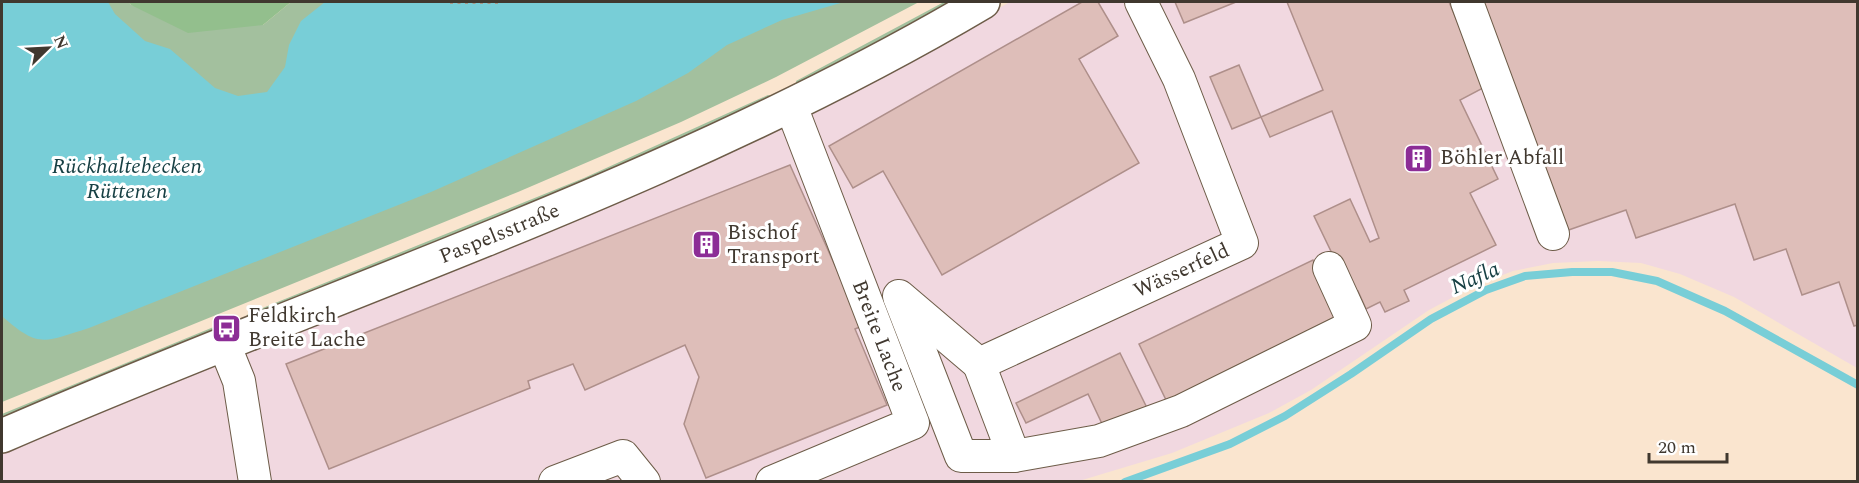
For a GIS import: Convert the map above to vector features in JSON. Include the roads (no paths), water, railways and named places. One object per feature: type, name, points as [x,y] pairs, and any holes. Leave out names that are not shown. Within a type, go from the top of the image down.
[{"type":"main road","name":"Paspelsstraße","points":[[2,436],[594,195],[791,105],[983,2]]},
{"type":"lane","name":"Wässerfeld","points":[[979,364],[1242,243],[1179,80],[1141,2]]},
{"type":"lane","points":[[1467,2],[1553,234]]},
{"type":"lane","name":"Breite Lache","points":[[772,482],[913,423],[791,105]]},
{"type":"lane","points":[[1014,456],[979,364],[899,296],[961,456],[1014,456],[1099,441],[1180,411],[1355,325],[1329,268]]},
{"type":"lane","points":[[224,344],[239,381],[255,482]]},
{"type":"lane","points":[[555,482],[623,456],[644,482]]},
{"type":"water","name":"Rückhaltebecken Rüttenen","points":[[2,2],[108,2],[115,14],[145,41],[170,49],[215,88],[238,96],[267,92],[285,67],[289,45],[301,21],[325,2],[844,2],[782,20],[727,45],[688,73],[636,101],[431,192],[89,328],[62,337],[42,340],[25,334],[2,316]]},
{"type":"waterway","name":"Nafla","points":[[1125,482],[1230,444],[1285,416],[1431,319],[1486,290],[1525,276],[1572,272],[1612,272],[1657,281],[1725,311],[1858,385]]},
{"type":"place","name":"Böhler Abfall","points":[[1419,158]]},
{"type":"place","name":"Bischof Transport","points":[[706,245]]},
{"type":"place","name":"Feldkirch Breite Lache","points":[[227,328]]}]
